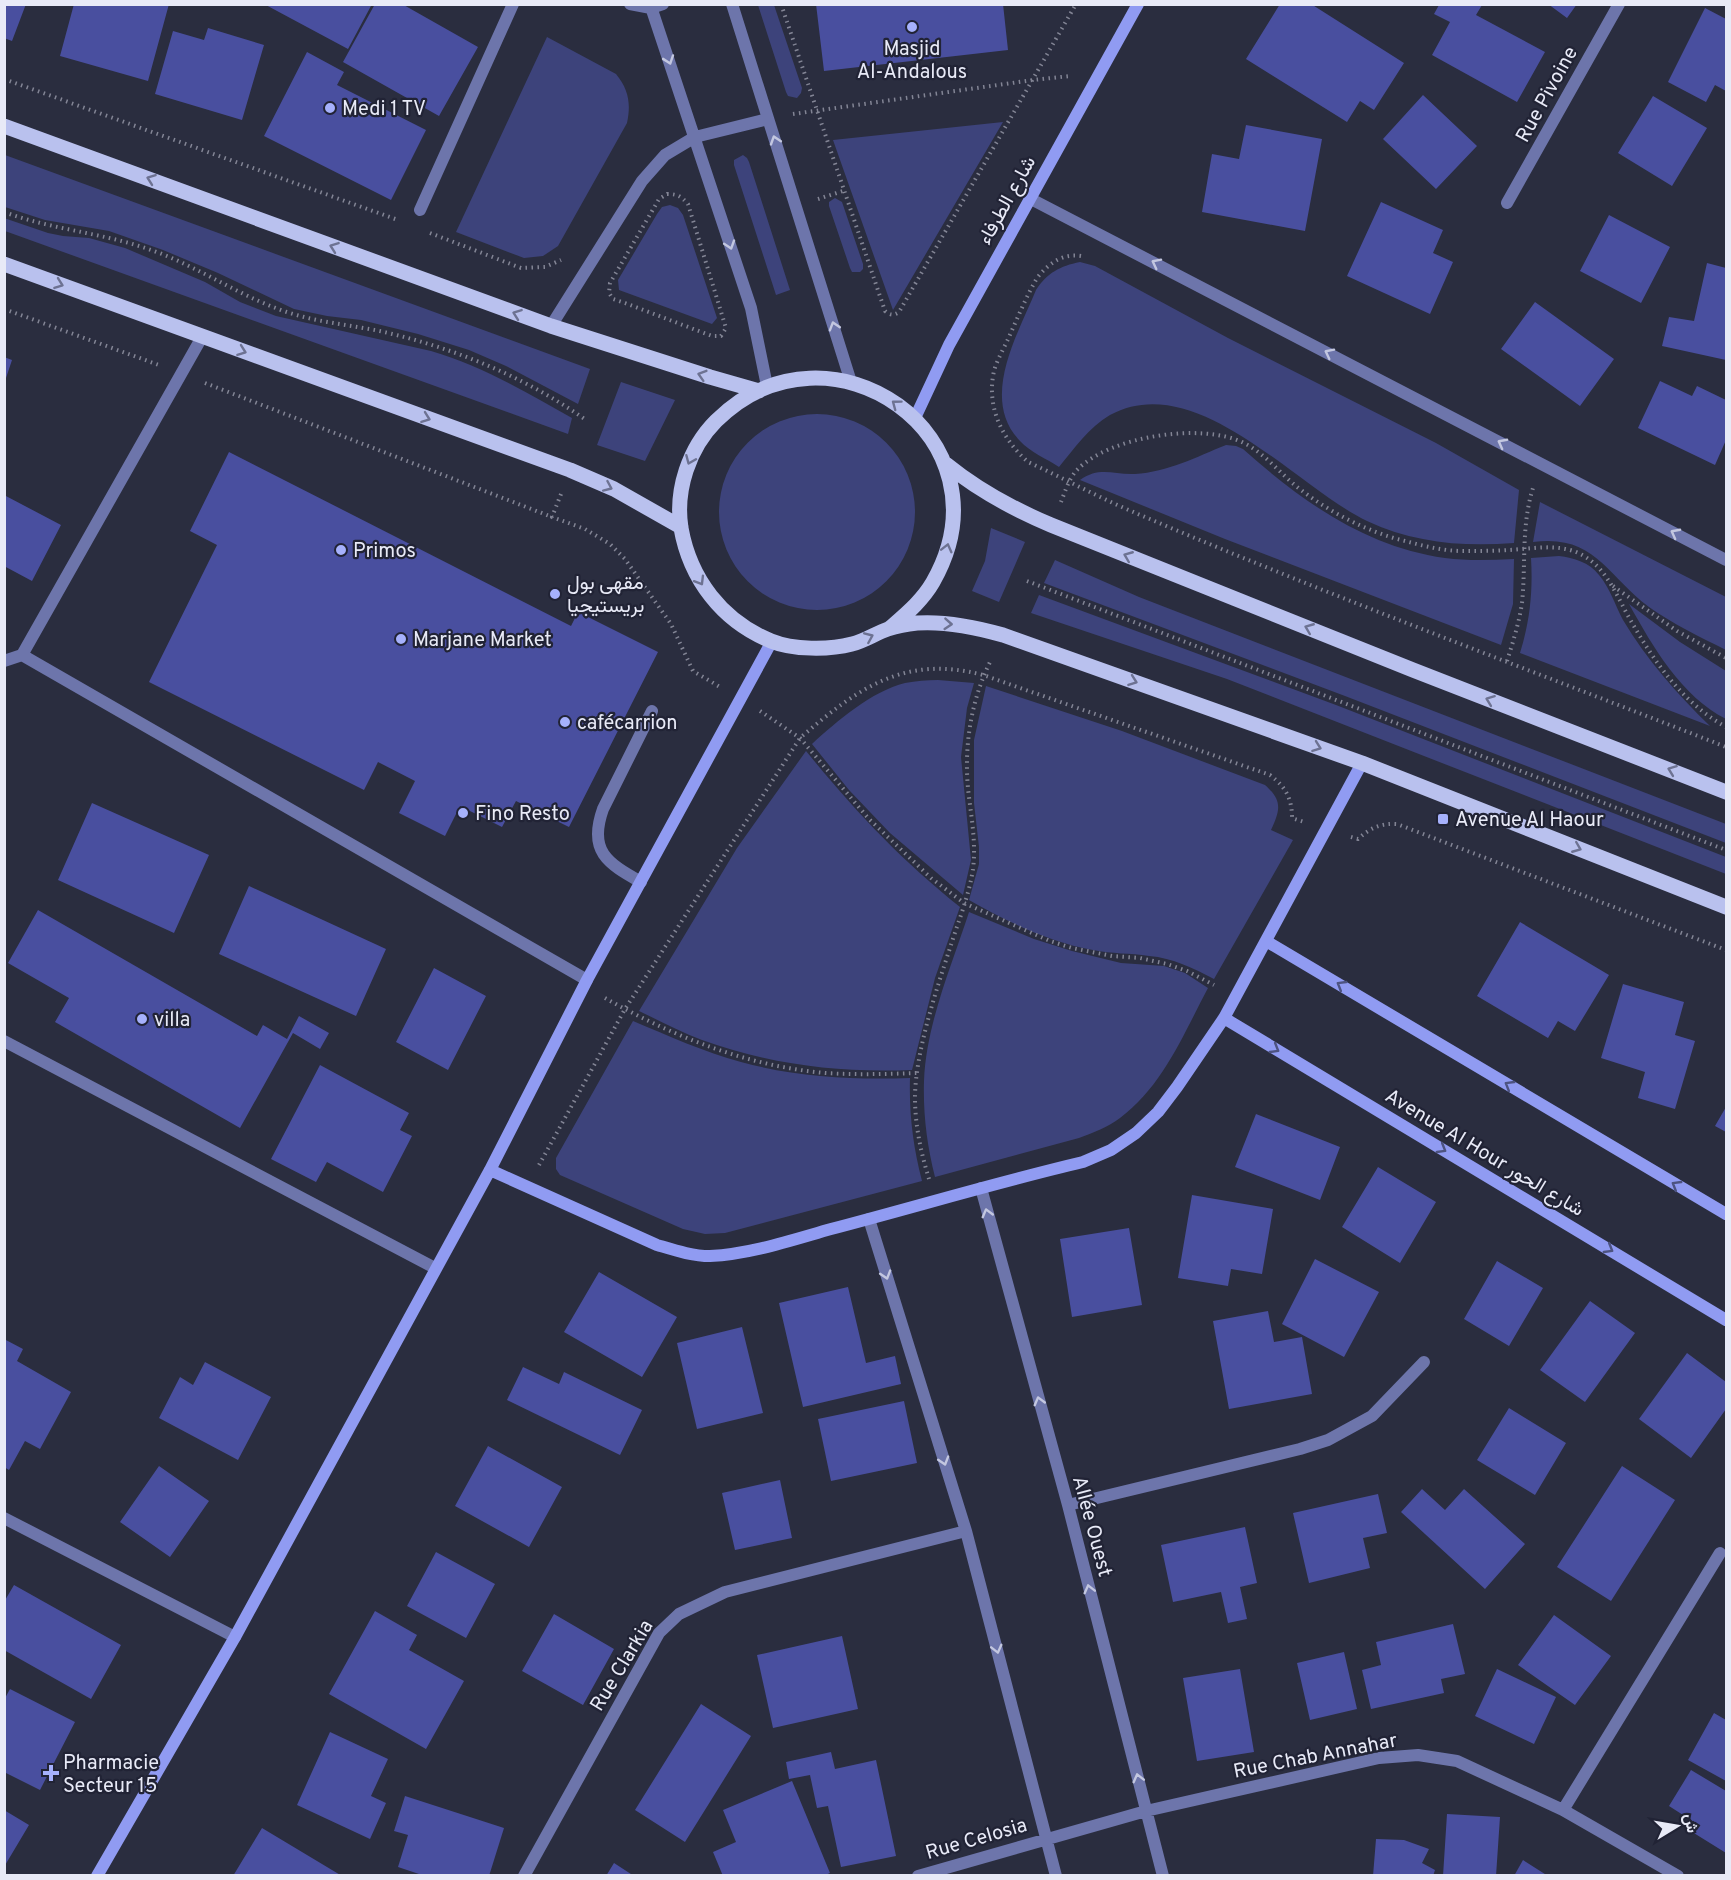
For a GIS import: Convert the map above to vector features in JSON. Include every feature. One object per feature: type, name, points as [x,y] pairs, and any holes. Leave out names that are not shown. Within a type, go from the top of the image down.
[{"type":"main road","points":[[4,126],[551,326],[700,374],[763,388]]},
{"type":"main road","points":[[4,264],[570,470],[614,489],[681,527]]},
{"type":"main road","points":[[890,628],[913,608],[932,583],[945,555],[952,525],[952,494],[946,464],[933,440],[915,418],[886,396],[851,382],[823,378],[794,380],[763,388],[730,407],[706,431],[689,460],[680,493],[681,527],[690,564],[710,597],[738,624],[772,641],[812,649],[853,644],[890,628],[916,623],[947,623],[1003,635],[1362,763],[1726,907]]},
{"type":"main road","points":[[946,464],[966,481],[994,498],[1051,525],[1726,792]]},
{"type":"street","points":[[420,210],[513,4]]},
{"type":"street","points":[[630,4],[655,6],[751,308],[763,388]]},
{"type":"street","points":[[732,4],[851,382]]},
{"type":"street","name":"شارع الطرفاء","points":[[915,418],[949,345],[1138,4]]},
{"type":"street","name":"Rue Pivoine","points":[[1507,203],[1619,4]]},
{"type":"street","points":[[551,326],[652,167],[672,150],[695,137],[768,119]]},
{"type":"street","points":[[1029,198],[1726,560]]},
{"type":"street","points":[[4,661],[22,655],[202,337]]},
{"type":"street","points":[[97,1875],[235,1637],[490,1170],[586,983],[772,641]]},
{"type":"street","points":[[22,655],[586,983]]},
{"type":"street","points":[[641,882],[615,868],[604,856],[598,840],[598,824],[603,809],[652,711]]},
{"type":"street","points":[[490,1170],[657,1245],[682,1253],[708,1256],[760,1248],[869,1220],[1083,1162],[1111,1150],[1136,1133],[1158,1112],[1224,1018],[1362,763]]},
{"type":"street","points":[[1266,941],[1726,1215]]},
{"type":"street","name":"Avenue Al Hour شارع الحور","points":[[1224,1018],[1726,1320]]},
{"type":"street","points":[[4,1041],[435,1268]]},
{"type":"street","name":"Allée Ouest","points":[[981,1188],[1068,1505],[1163,1875]]},
{"type":"street","points":[[869,1220],[966,1532],[1056,1875]]},
{"type":"street","points":[[1068,1505],[1300,1449],[1328,1440],[1372,1416],[1424,1362]]},
{"type":"street","points":[[4,1518],[235,1637]]},
{"type":"street","name":"Rue Clarkia","points":[[524,1875],[659,1633],[679,1614],[725,1592],[966,1532]]},
{"type":"street","points":[[1563,1810],[1720,1553]]},
{"type":"street","name":"Rue Chab Annahar","points":[[1045,1839],[1146,1811],[1379,1758],[1418,1755],[1457,1761],[1563,1810],[1678,1875]]},
{"type":"street","name":"Rue Celosia","points":[[918,1875],[1045,1839]]},
{"type":"path","points":[[781,4],[885,311],[889,315],[899,312],[1076,4]]},
{"type":"path","points":[[768,119],[1033,80],[1098,74]]},
{"type":"path","points":[[4,80],[403,222]]},
{"type":"path","points":[[675,194],[682,197],[688,204],[726,328],[724,333],[722,336],[712,336],[613,299],[609,293],[610,283],[659,198],[675,194]]},
{"type":"path","points":[[4,212],[56,226],[111,237],[154,251],[197,270],[229,288],[290,313],[318,321],[382,331],[452,351],[496,368],[539,389],[586,420]]},
{"type":"path","points":[[425,231],[521,268],[545,267],[559,262],[568,254],[610,283]]},
{"type":"path","points":[[1089,257],[1075,255],[1062,257],[1047,265],[1037,278],[994,371],[993,402],[996,418],[1004,435],[1028,462],[1173,528],[1726,747]]},
{"type":"path","points":[[4,309],[182,374],[585,529],[610,544],[625,559],[671,624],[693,671],[741,698],[800,738],[869,819],[931,878],[964,903],[1028,933],[1072,948],[1167,964],[1197,975],[1235,998]]},
{"type":"path","points":[[1051,525],[1075,471],[1090,458],[1126,443],[1170,434],[1197,434],[1234,439],[1254,449],[1299,489],[1326,506],[1377,532],[1440,549],[1460,551],[1557,548],[1582,555],[1602,571],[1631,621],[1675,686],[1697,707],[1726,727]]},
{"type":"path","points":[[552,517],[570,470]]},
{"type":"path","points":[[1523,483],[1543,493]]},
{"type":"path","points":[[1506,661],[1516,633],[1522,604],[1525,522],[1533,488]]},
{"type":"path","points":[[1026,581],[1726,850]]},
{"type":"path","points":[[1612,586],[1677,631],[1726,658]]},
{"type":"path","points":[[935,1201],[917,1129],[915,1098],[917,1074],[926,1032],[971,881],[974,862],[973,820],[967,770],[968,743],[972,714],[983,675],[1003,635]]},
{"type":"path","points":[[527,1187],[625,1009],[800,738],[841,704],[876,682],[919,669],[964,670],[983,675],[1261,770],[1279,781],[1286,790],[1292,803],[1292,818],[1358,839],[1376,826],[1387,823],[1397,824],[1726,950]]},
{"type":"path","points":[[586,983],[625,1009],[694,1042],[725,1052],[789,1068],[836,1073],[917,1074]]},
{"type":"shaded area","points":[[758,5],[774,5],[802,88],[797,98],[788,96],[786,92]]},
{"type":"shaded area","points":[[547,37],[616,74],[626,92],[629,103],[628,116],[627,123],[558,246],[543,256],[524,258],[456,232]]},
{"type":"shaded area","points":[[1003,122],[893,310],[833,140]]},
{"type":"shaded area","points":[[5,155],[590,369],[578,404],[506,366],[469,350],[361,320],[294,309],[163,250],[109,231],[45,220],[5,207]]},
{"type":"shaded area","points":[[743,155],[749,162],[790,290],[776,295],[734,165],[734,160]]},
{"type":"shaded area","points":[[835,198],[842,202],[863,264],[860,272],[852,272],[850,268],[829,206],[829,202]]},
{"type":"shaded area","points":[[670,205],[678,208],[683,215],[717,318],[712,324],[619,290],[618,280],[657,214],[662,207]]},
{"type":"shaded area","points":[[4,218],[48,233],[89,238],[125,248],[205,282],[240,302],[276,316],[450,357],[503,380],[572,418],[568,434],[5,231]]},
{"type":"shaded area","points":[[1080,262],[1095,266],[1228,338],[1436,443],[1519,490],[1514,543],[1439,542],[1403,534],[1367,521],[1339,505],[1244,438],[1210,419],[1176,407],[1143,405],[1110,415],[1089,432],[1059,467],[1034,452],[1020,441],[1008,424],[1003,406],[1002,386],[1006,366],[1036,290],[1055,271]]},
{"type":"shaded area","points":[[621,382],[675,400],[645,461],[597,445]]},
{"type":"shaded area","points":[[807,414],[827,414],[855,421],[879,436],[893,450],[908,474],[915,502],[915,522],[908,550],[893,574],[879,588],[855,603],[827,610],[807,610],[779,603],[755,588],[741,574],[726,550],[719,522],[719,502],[726,474],[741,450],[755,436],[779,421]]},
{"type":"shaded area","points":[[1226,445],[1243,449],[1288,486],[1336,519],[1388,544],[1445,558],[1514,559],[1513,604],[1501,645],[1225,539],[1080,480],[1100,472],[1147,473],[1182,463]]},
{"type":"shaded area","points":[[1540,502],[1726,597],[1726,650],[1677,625],[1649,607],[1586,551],[1571,544],[1554,541],[1533,542]]},
{"type":"shaded area","points":[[991,528],[1025,542],[999,602],[972,591],[985,561]]},
{"type":"shaded area","points":[[1559,556],[1581,561],[1599,575],[1623,620],[1652,663],[1710,726],[1520,653],[1530,606],[1531,558]]},
{"type":"shaded area","points":[[1055,560],[1139,597],[1726,824],[1726,843],[1044,583]]},
{"type":"shaded area","points":[[1039,595],[1336,705],[1726,857],[1726,874],[1227,679],[1031,613]]},
{"type":"shaded area","points":[[1629,604],[1680,642],[1726,671],[1726,719],[1710,709],[1682,684],[1658,653]]},
{"type":"shaded area","points":[[938,680],[974,683],[967,708],[961,757],[971,860],[963,895],[890,833],[849,790],[812,744],[844,717],[880,693],[905,683]]},
{"type":"shaded area","points":[[986,686],[1122,731],[1265,785],[1275,796],[1278,811],[1271,830],[1293,840],[1214,979],[1175,961],[1100,951],[1061,942],[1014,923],[969,900],[979,864],[974,803],[974,740]]},
{"type":"shaded area","points":[[806,751],[879,833],[960,907],[935,978],[912,1070],[858,1070],[806,1066],[754,1056],[702,1040],[639,1011],[737,848]]},
{"type":"shaded area","points":[[969,912],[1034,939],[1072,951],[1121,963],[1164,966],[1185,973],[1208,988],[1171,1058],[1149,1091],[1115,1121],[1079,1138],[935,1177],[925,1117],[926,1060],[929,1038],[941,995]]},
{"type":"shaded area","points":[[633,1021],[714,1053],[762,1067],[825,1076],[910,1078],[912,1130],[922,1181],[725,1233],[705,1234],[683,1229],[560,1175],[556,1169],[556,1158]]},
{"type":"building","points":[[4,4],[26,4],[12,41],[4,38]]},
{"type":"building","points":[[74,4],[169,4],[148,81],[60,56]]},
{"type":"building","points":[[264,4],[372,4],[348,49]]},
{"type":"building","points":[[375,4],[402,4],[478,47],[439,116],[343,62]]},
{"type":"building","name":"Masjid Al-Andalous","points":[[816,4],[1003,4],[1008,50],[824,71]]},
{"type":"building","points":[[1280,4],[1311,4],[1404,63],[1374,110],[1360,101],[1347,122],[1246,59]]},
{"type":"building","points":[[1548,4],[1577,4],[1567,18]]},
{"type":"building","points":[[1439,5],[1482,5],[1476,15],[1545,52],[1517,102],[1432,55],[1450,22],[1434,14]]},
{"type":"building","points":[[1705,8],[1726,19],[1726,91],[1715,85],[1706,102],[1668,82]]},
{"type":"building","points":[[208,28],[264,45],[242,120],[155,94],[173,31],[204,40]]},
{"type":"building","name":"Medi 1 TV","points":[[307,52],[344,72],[337,85],[426,130],[391,200],[264,136]]},
{"type":"building","points":[[1423,95],[1477,146],[1436,189],[1383,139]]},
{"type":"building","points":[[1653,96],[1707,128],[1672,186],[1618,153]]},
{"type":"building","points":[[1246,125],[1322,139],[1305,231],[1202,212],[1212,154],[1239,159]]},
{"type":"building","points":[[1381,202],[1443,230],[1433,253],[1453,262],[1430,314],[1347,276]]},
{"type":"building","points":[[1609,215],[1670,247],[1641,303],[1580,271]]},
{"type":"building","points":[[1707,263],[1726,268],[1726,360],[1662,346],[1669,317],[1694,321]]},
{"type":"building","points":[[1535,302],[1614,359],[1580,406],[1501,349]]},
{"type":"building","points":[[4,357],[12,360],[5,381],[4,381]]},
{"type":"building","points":[[1660,381],[1692,396],[1697,386],[1726,400],[1726,440],[1715,465],[1638,428]]},
{"type":"building","name":"Marjane Market","points":[[229,452],[571,626],[578,612],[658,652],[569,827],[516,801],[502,827],[460,806],[445,836],[399,813],[415,781],[378,762],[364,790],[149,682],[217,545],[190,531]]},
{"type":"building","points":[[4,495],[61,525],[32,581],[4,566]]},
{"type":"building","points":[[92,803],[209,855],[174,933],[58,880]]},
{"type":"building","points":[[249,886],[386,949],[356,1016],[219,954]]},
{"type":"building","name":"villa","points":[[38,910],[257,1036],[263,1025],[287,1039],[299,1016],[329,1033],[320,1049],[293,1033],[240,1128],[55,1022],[69,998],[8,963]]},
{"type":"building","points":[[1520,922],[1609,975],[1575,1031],[1558,1021],[1548,1038],[1477,996]]},
{"type":"building","points":[[434,968],[486,996],[448,1070],[396,1042]]},
{"type":"building","points":[[1623,984],[1684,1002],[1675,1035],[1695,1041],[1675,1109],[1638,1098],[1645,1072],[1601,1058]]},
{"type":"building","points":[[320,1065],[409,1113],[400,1130],[412,1136],[383,1192],[327,1162],[316,1182],[271,1159]]},
{"type":"building","points":[[1726,1107],[1726,1132],[1715,1126]]},
{"type":"building","points":[[1256,1114],[1340,1147],[1320,1200],[1235,1167]]},
{"type":"building","points":[[1378,1167],[1436,1202],[1400,1263],[1342,1227]]},
{"type":"building","points":[[1192,1195],[1273,1209],[1262,1274],[1231,1269],[1228,1286],[1178,1278]]},
{"type":"building","points":[[1129,1228],[1142,1305],[1072,1317],[1060,1239]]},
{"type":"building","points":[[1315,1259],[1379,1292],[1344,1357],[1282,1324]]},
{"type":"building","points":[[1497,1261],[1543,1288],[1509,1346],[1464,1319]]},
{"type":"building","points":[[599,1272],[677,1317],[642,1377],[564,1332]]},
{"type":"building","points":[[848,1287],[866,1363],[895,1356],[901,1384],[803,1407],[779,1303]]},
{"type":"building","points":[[1590,1301],[1635,1333],[1585,1402],[1540,1370]]},
{"type":"building","points":[[1268,1311],[1274,1342],[1302,1337],[1312,1394],[1229,1409],[1213,1321]]},
{"type":"building","points":[[742,1327],[763,1413],[697,1429],[677,1343]]},
{"type":"building","points":[[4,1339],[23,1349],[17,1361],[71,1392],[40,1449],[25,1441],[9,1470],[4,1467]]},
{"type":"building","points":[[1687,1353],[1726,1382],[1726,1409],[1691,1458],[1639,1419]]},
{"type":"building","points":[[205,1362],[271,1397],[238,1460],[159,1418],[180,1377],[193,1385]]},
{"type":"building","points":[[523,1367],[559,1384],[564,1372],[642,1410],[620,1455],[507,1400]]},
{"type":"building","points":[[904,1401],[917,1463],[831,1481],[818,1419]]},
{"type":"building","points":[[1509,1408],[1566,1443],[1535,1495],[1477,1460]]},
{"type":"building","points":[[488,1446],[562,1487],[529,1547],[455,1506]]},
{"type":"building","points":[[159,1466],[209,1501],[170,1557],[120,1522]]},
{"type":"building","points":[[1622,1466],[1675,1500],[1611,1601],[1557,1567]]},
{"type":"building","points":[[780,1480],[792,1538],[735,1550],[722,1493]]},
{"type":"building","points":[[1422,1489],[1445,1510],[1464,1489],[1525,1544],[1485,1589],[1401,1512]]},
{"type":"building","points":[[1378,1494],[1387,1533],[1363,1538],[1370,1568],[1309,1583],[1293,1513]]},
{"type":"building","points":[[1245,1527],[1257,1583],[1240,1587],[1247,1619],[1228,1623],[1221,1592],[1173,1602],[1161,1545]]},
{"type":"building","points":[[436,1552],[495,1584],[466,1638],[407,1606]]},
{"type":"building","points":[[14,1585],[121,1645],[91,1699],[4,1650],[4,1602]]},
{"type":"building","points":[[375,1611],[417,1635],[409,1650],[464,1681],[426,1749],[329,1694]]},
{"type":"building","points":[[554,1614],[614,1649],[583,1705],[522,1671]]},
{"type":"building","points":[[1554,1615],[1611,1656],[1575,1705],[1518,1665]]},
{"type":"building","points":[[1453,1624],[1465,1674],[1441,1679],[1444,1693],[1371,1709],[1362,1670],[1381,1665],[1376,1642]]},
{"type":"building","points":[[842,1636],[858,1709],[773,1728],[757,1655]]},
{"type":"building","points":[[1344,1652],[1357,1709],[1310,1720],[1297,1663]]},
{"type":"building","points":[[1240,1669],[1254,1752],[1197,1761],[1183,1678]]},
{"type":"building","points":[[1497,1669],[1556,1697],[1534,1744],[1475,1716]]},
{"type":"building","points":[[10,1689],[75,1722],[40,1790],[4,1772],[4,1700]]},
{"type":"building","points":[[701,1704],[751,1736],[685,1842],[635,1810]]},
{"type":"building","points":[[1714,1713],[1726,1720],[1726,1781],[1688,1760]]},
{"type":"building","points":[[330,1732],[388,1759],[371,1796],[386,1803],[370,1839],[297,1805]]},
{"type":"building","points":[[831,1752],[835,1769],[876,1760],[896,1856],[841,1867],[828,1806],[817,1808],[810,1775],[789,1779],[786,1762]]},
{"type":"building","points":[[1691,1770],[1726,1791],[1726,1853],[1689,1830],[1694,1822],[1669,1806]]},
{"type":"building","points":[[792,1781],[830,1873],[823,1876],[723,1876],[713,1852],[736,1842],[723,1810]]},
{"type":"building","points":[[405,1796],[504,1828],[489,1876],[425,1876],[398,1867],[408,1835],[394,1831]]},
{"type":"building","points":[[4,1810],[29,1825],[4,1867]]},
{"type":"building","points":[[1447,1814],[1500,1817],[1496,1876],[1443,1876]]},
{"type":"building","points":[[262,1828],[342,1876],[233,1876]]},
{"type":"building","points":[[1376,1839],[1404,1840],[1429,1849],[1422,1863],[1435,1870],[1433,1876],[1373,1876]]},
{"type":"building","points":[[1523,1860],[1548,1876],[1514,1876]]},
{"type":"building","points":[[614,1863],[634,1876],[606,1876]]},
{"type":"place","name":"Masjid Al-Andalous","points":[[912,27]]},
{"type":"place","name":"Medi 1 TV","points":[[330,108]]},
{"type":"place","name":"Primos","points":[[341,550]]},
{"type":"place","name":"مقهى بول بريستيجيا","points":[[555,594]]},
{"type":"place","name":"Marjane Market","points":[[401,639]]},
{"type":"place","name":"cafécarrion","points":[[565,722]]},
{"type":"place","name":"Fino Resto","points":[[463,813]]},
{"type":"place","name":"Avenue Al Haour","points":[[1443,819]]},
{"type":"place","name":"villa","points":[[142,1019]]},
{"type":"place","name":"Pharmacie Secteur 15","points":[[51,1773]]}]
